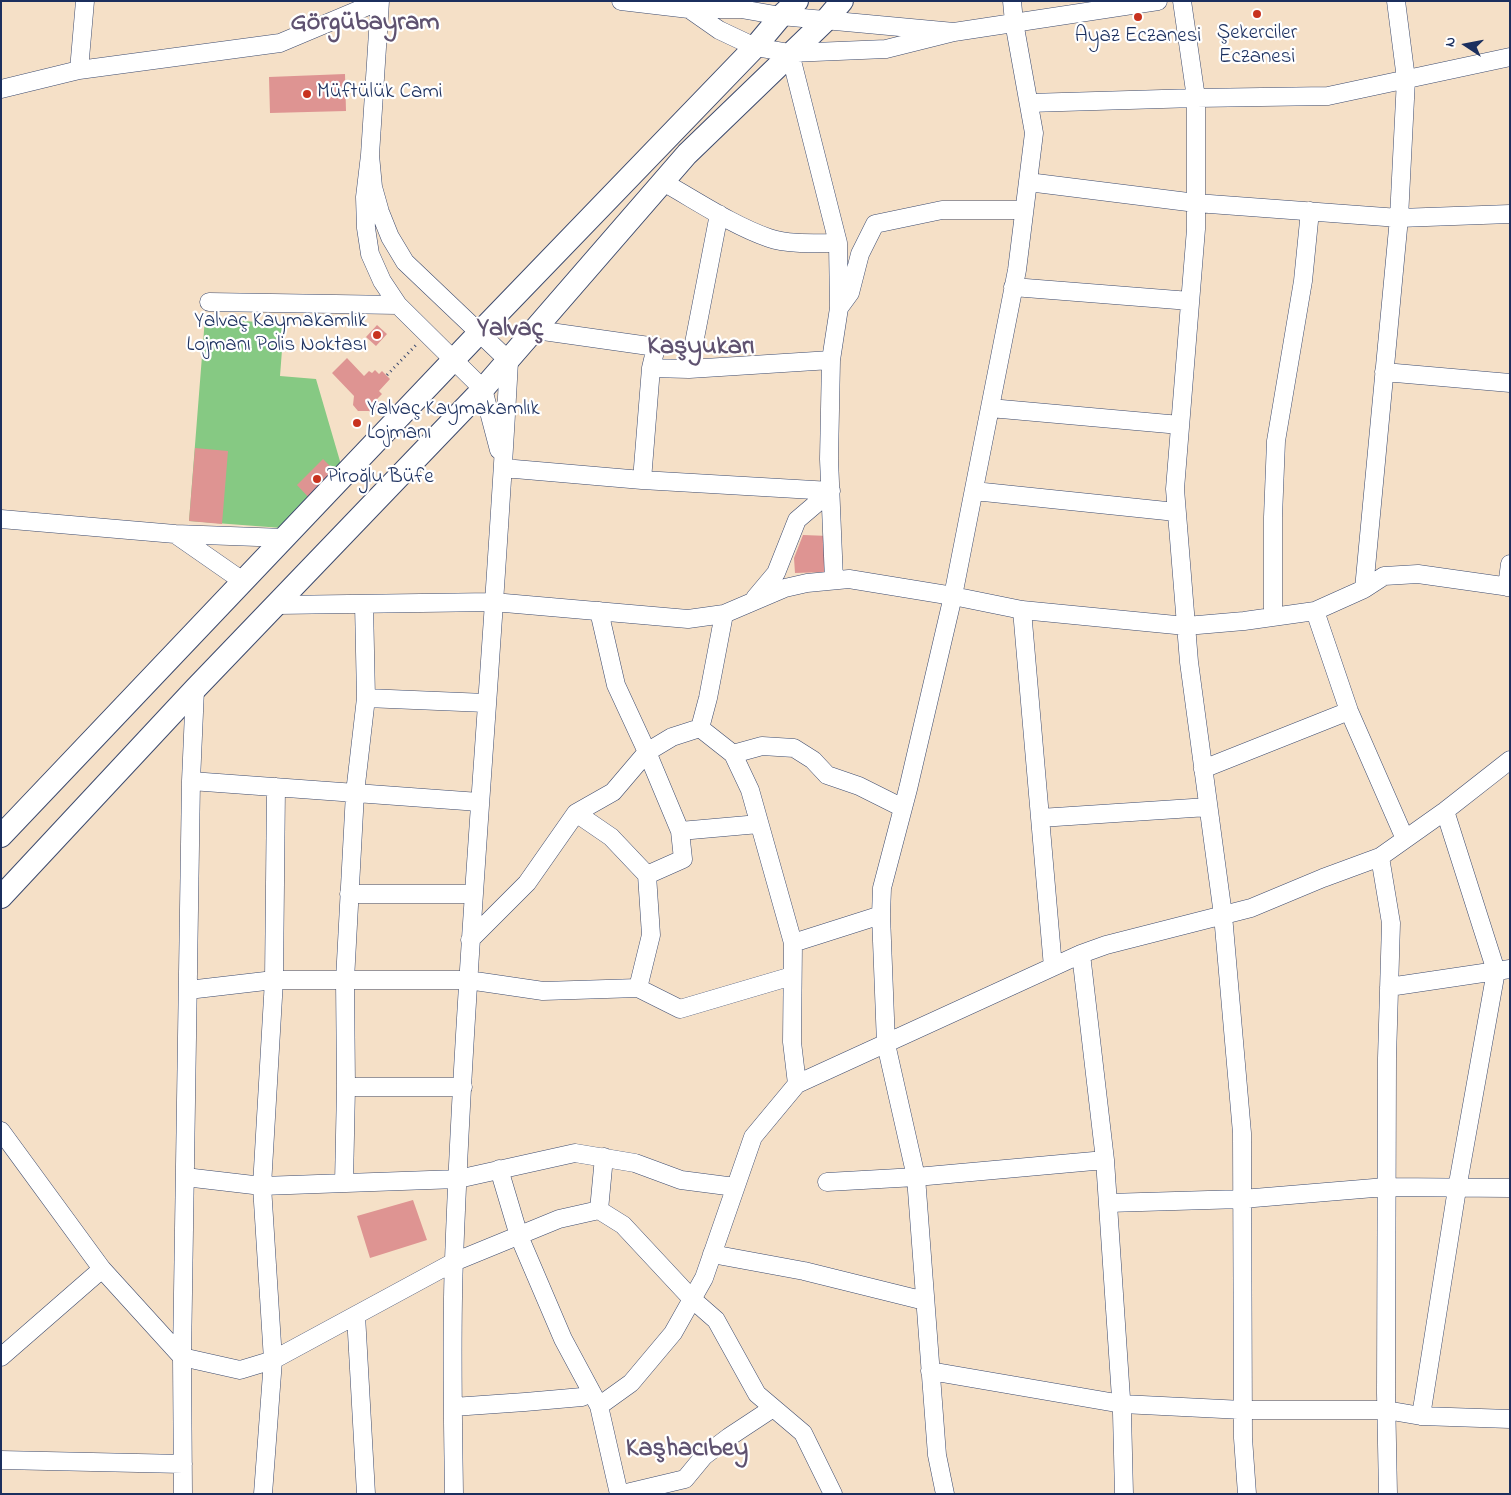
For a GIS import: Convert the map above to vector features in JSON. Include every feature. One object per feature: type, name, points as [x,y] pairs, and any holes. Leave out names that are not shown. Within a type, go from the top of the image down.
[{"type":"main road","points":[[1,897],[196,689],[509,361],[687,154],[826,20],[842,1]]},
{"type":"main road","points":[[1,836],[479,333],[756,47],[782,8]]},
{"type":"street","points":[[79,70],[84,1]]},
{"type":"street","points":[[1,89],[79,70],[280,43],[380,1],[370,155],[365,197],[366,228],[370,254],[382,281],[398,305],[483,389],[503,468]]},
{"type":"street","points":[[620,1],[741,9],[782,8],[826,20],[954,32]]},
{"type":"street","points":[[945,1494],[937,1455],[916,1177],[886,1044],[881,915],[882,888],[903,808],[953,596],[1013,286],[1034,133],[1012,1]]},
{"type":"street","points":[[688,5],[719,30],[756,47],[790,53],[886,49],[954,32],[1158,1]]},
{"type":"street","points":[[1182,1],[1196,98],[1196,229],[1175,489],[1176,512],[1189,662],[1223,915],[1242,1133],[1243,1410],[1247,1494]]},
{"type":"street","points":[[1364,589],[1399,218],[1406,79],[1396,1]]},
{"type":"street","points":[[790,53],[838,243],[839,308],[831,360],[831,490],[834,580]]},
{"type":"street","points":[[1030,103],[1328,96],[1510,57]]},
{"type":"street","points":[[370,155],[373,187],[380,212],[390,237],[405,262],[509,361],[470,940],[458,1179],[454,1262],[454,1494]]},
{"type":"street","points":[[663,182],[719,214],[770,238],[807,243],[838,243]]},
{"type":"street","points":[[1028,182],[1196,203],[1399,218],[1510,214]]},
{"type":"street","points":[[839,308],[850,293],[860,254],[875,224],[942,210],[1024,210]]},
{"type":"street","points":[[1273,617],[1273,517],[1276,441],[1304,281],[1310,211]]},
{"type":"street","points":[[689,369],[719,214]]},
{"type":"street","points":[[1013,286],[1190,301]]},
{"type":"street","points":[[209,302],[398,305]]},
{"type":"street","points":[[536,330],[656,347],[651,368],[642,480]]},
{"type":"street","points":[[651,368],[689,369],[831,360]]},
{"type":"street","points":[[1384,372],[1510,383]]},
{"type":"street","points":[[990,408],[1180,425]]},
{"type":"street","points":[[503,468],[642,480],[831,490]]},
{"type":"street","points":[[753,602],[776,572],[797,520],[831,490]]},
{"type":"street","points":[[974,491],[1176,512]]},
{"type":"street","points":[[1,519],[175,534],[285,538]]},
{"type":"street","points":[[175,534],[244,582]]},
{"type":"street","points":[[277,605],[493,602],[688,619],[724,614],[785,588],[807,582],[849,579],[953,596],[1022,610],[1186,626],[1315,611],[1364,589],[1384,576],[1418,574],[1509,587],[1510,564]]},
{"type":"street","points":[[344,1183],[346,1087],[345,980],[355,793],[366,698],[364,604]]},
{"type":"street","points":[[1022,610],[1053,967]]},
{"type":"street","points":[[598,611],[616,685],[680,831],[683,859],[646,875]]},
{"type":"street","points":[[1315,611],[1349,711],[1405,839]]},
{"type":"street","points":[[700,728],[708,698],[724,614]]},
{"type":"street","points":[[183,1494],[182,1357],[191,781],[196,689]]},
{"type":"street","points":[[366,698],[486,702]]},
{"type":"street","points":[[1203,769],[1349,711]]},
{"type":"street","points":[[470,940],[527,883],[576,813],[613,792],[647,752],[672,737],[700,728]]},
{"type":"street","points":[[700,728],[733,754],[750,790],[793,943],[792,1042],[797,1084]]},
{"type":"street","points":[[733,754],[762,746],[794,748],[813,760],[827,775],[859,786],[903,808]]},
{"type":"street","points":[[453,1407],[582,1397],[596,1399],[631,1383],[674,1333],[704,1278],[753,1137],[797,1084],[1081,954],[1106,945],[1251,908],[1322,878],[1380,857],[1445,811],[1510,760]]},
{"type":"street","points":[[191,781],[479,802]]},
{"type":"street","points":[[263,1494],[273,1360],[262,1186],[274,980],[276,787]]},
{"type":"street","points":[[1040,818],[1208,807]]},
{"type":"street","points":[[1421,1416],[1457,1189],[1503,970],[1445,811]]},
{"type":"street","points":[[576,813],[611,838],[646,875],[651,935],[638,988]]},
{"type":"street","points":[[680,831],[759,824]]},
{"type":"street","points":[[1380,857],[1391,923],[1386,1187],[1388,1494]]},
{"type":"street","points":[[350,894],[473,894]]},
{"type":"street","points":[[793,943],[881,915]]},
{"type":"street","points":[[1081,954],[1105,1160],[1122,1404],[1124,1494]]},
{"type":"street","points":[[1389,987],[1503,970]]},
{"type":"street","points":[[188,990],[274,980],[468,980],[544,991],[638,988],[680,1009],[792,976]]},
{"type":"street","points":[[346,1087],[463,1087]]},
{"type":"street","points":[[1,1131],[102,1269],[182,1357],[240,1370],[273,1360],[454,1262],[559,1219],[600,1210],[623,1225],[692,1299],[716,1320],[757,1394],[803,1433],[833,1494]]},
{"type":"street","points":[[185,1178],[262,1186],[458,1179],[575,1152],[635,1163],[681,1180],[735,1187]]},
{"type":"street","points":[[600,1210],[604,1158]]},
{"type":"street","points":[[827,1182],[916,1177],[1105,1160]]},
{"type":"street","points":[[499,1169],[518,1236],[563,1339],[596,1399],[620,1494],[685,1479],[704,1456],[773,1408]]},
{"type":"street","points":[[1108,1204],[1242,1199],[1386,1187],[1510,1188]]},
{"type":"street","points":[[712,1254],[804,1271],[925,1301]]},
{"type":"street","points":[[1,1357],[102,1269]]},
{"type":"street","points":[[356,1315],[366,1494]]},
{"type":"street","points":[[930,1371],[1122,1404],[1243,1410],[1386,1410],[1421,1416],[1510,1419]]},
{"type":"street","points":[[1,1460],[183,1464]]},
{"type":"path","points":[[387,375],[427,333]]},
{"type":"green space","points":[[205,318],[284,324],[280,376],[316,379],[342,468],[282,528],[189,521]]},
{"type":"building","name":"Müftülük Cami","points":[[345,74],[346,111],[270,113],[269,77]]},
{"type":"building","name":"Yalvaç Kaymakamlık Lojmanı Polis Noktası","points":[[377,325],[387,334],[376,346],[366,337]]},
{"type":"building","name":"Yalvaç Kaymakamlık Lojmanı","points":[[347,358],[364,376],[369,371],[372,373],[375,370],[379,374],[382,371],[390,379],[379,391],[382,394],[377,399],[382,404],[372,414],[369,411],[358,411],[353,405],[354,396],[332,373]]},
{"type":"building","points":[[195,448],[228,451],[222,524],[189,521]]},
{"type":"building","name":"Piroğlu Büfe","points":[[323,459],[337,473],[310,499],[297,485]]},
{"type":"building","points":[[803,535],[829,536],[826,572],[795,573],[794,558]]},
{"type":"building","points":[[413,1200],[427,1240],[370,1258],[357,1216]]},
{"type":"place","name":"Şekerciler Eczanesi","points":[[1257,14]]},
{"type":"place","name":"Ayaz Eczanesi","points":[[1138,17]]},
{"type":"place","name":"Müftülük Cami","points":[[307,94]]},
{"type":"place","name":"Yalvaç Kaymakamlık Lojmanı Polis Noktası","points":[[377,335]]},
{"type":"place","name":"Yalvaç Kaymakamlık Lojmanı","points":[[357,423]]},
{"type":"place","name":"Piroğlu Büfe","points":[[317,479]]},
{"type":"district","name":"Görgübayram","points":[[365,25]]},
{"type":"district","name":"Yalvaç","points":[[510,331]]},
{"type":"district","name":"Kaşyukarı","points":[[701,349]]},
{"type":"district","name":"Kaşhacıbey","points":[[687,1451]]}]
